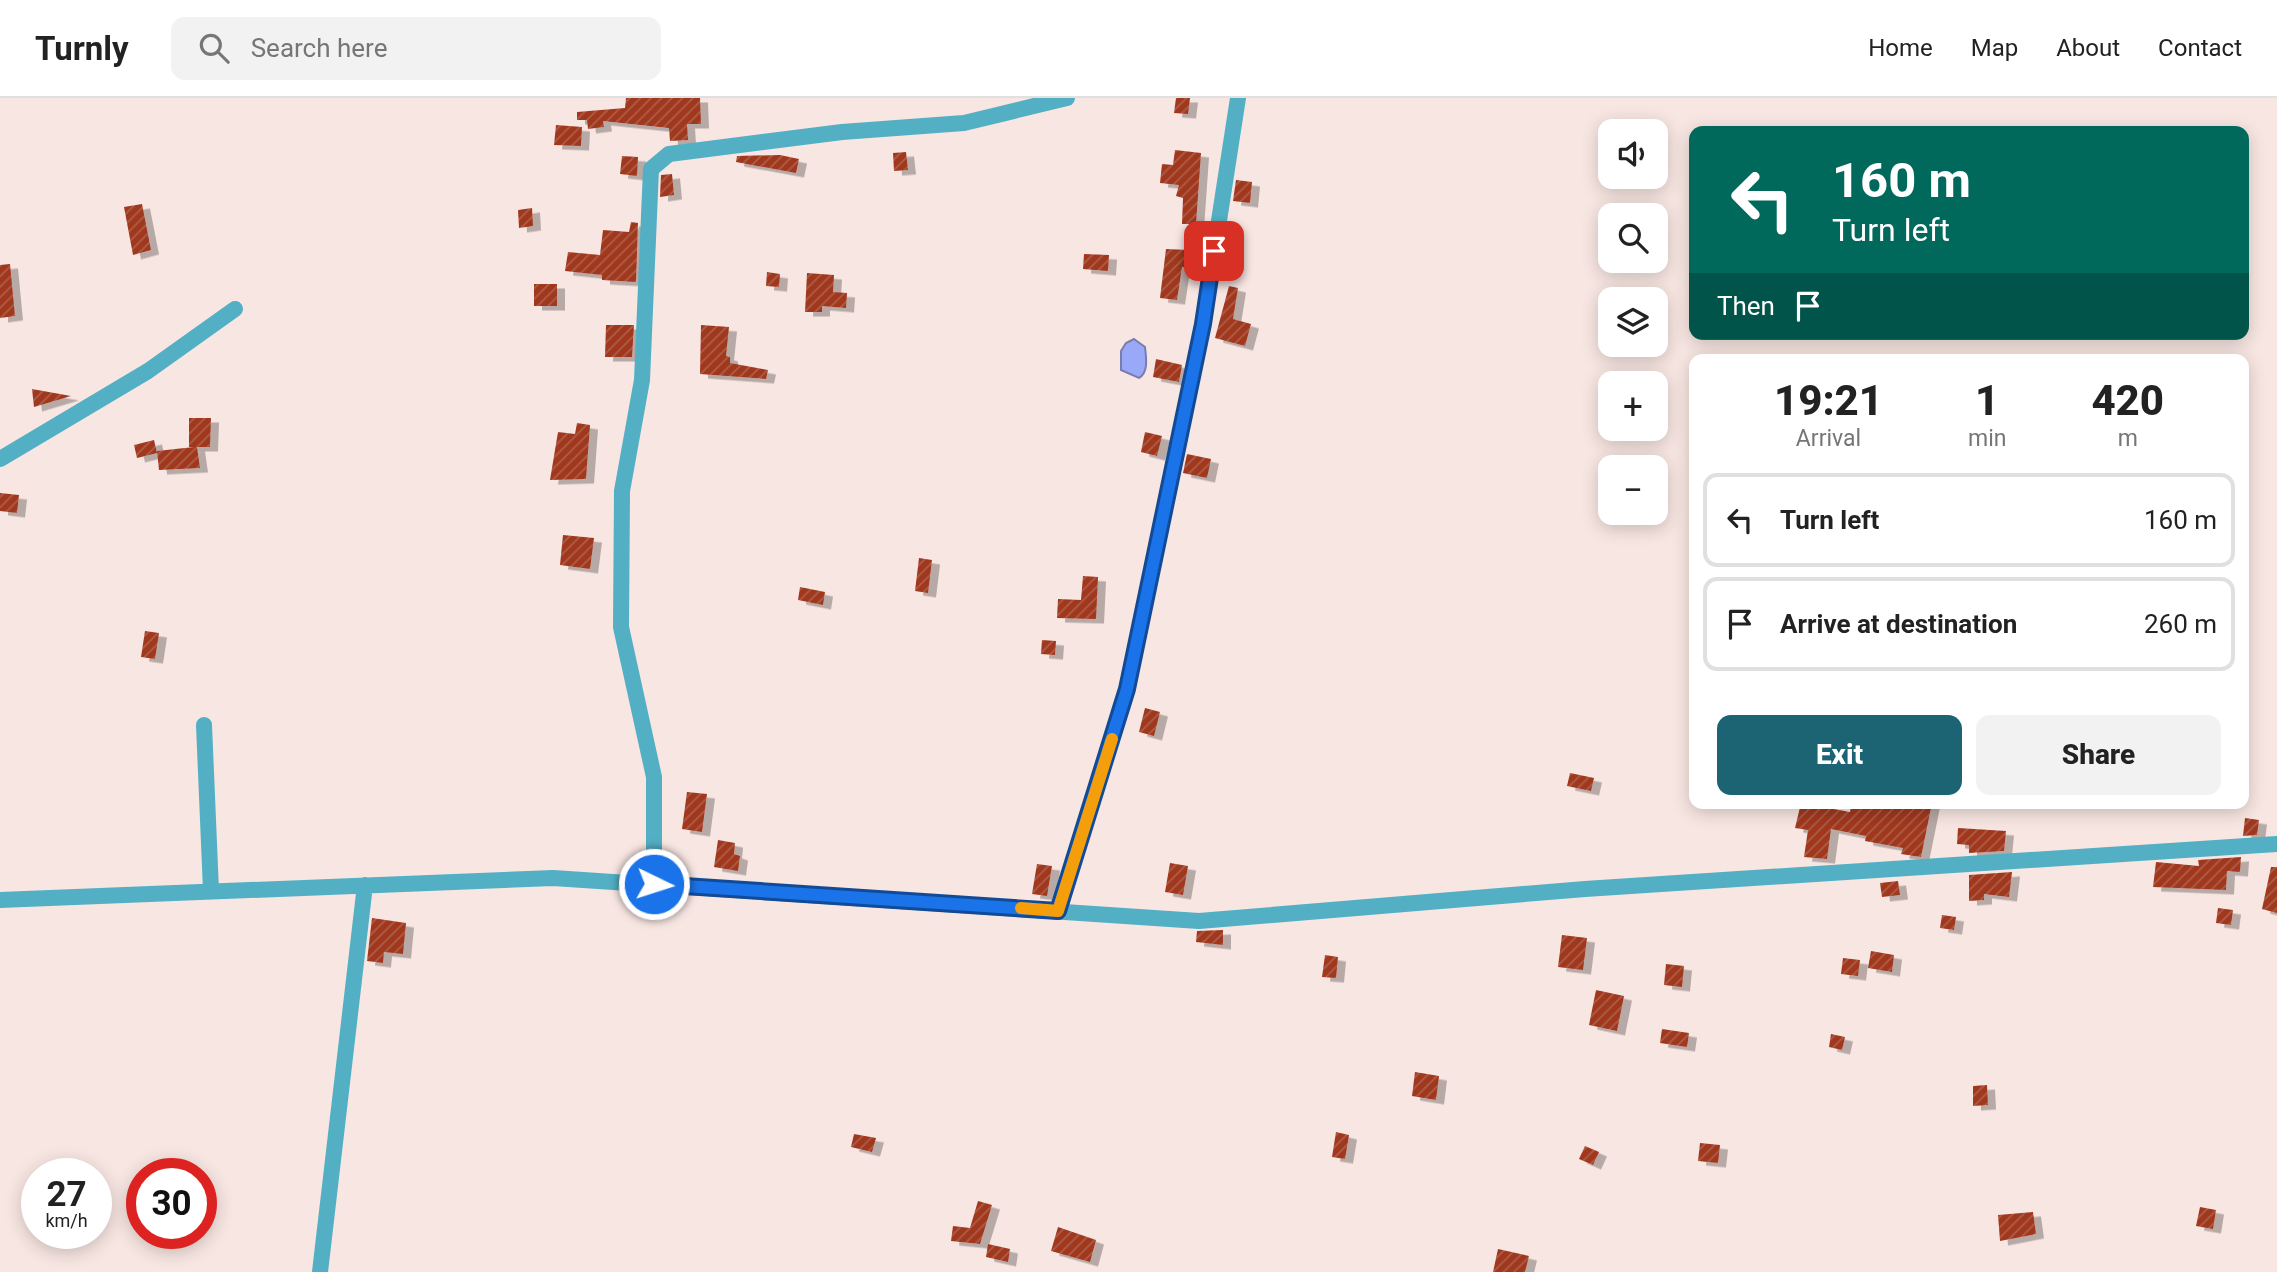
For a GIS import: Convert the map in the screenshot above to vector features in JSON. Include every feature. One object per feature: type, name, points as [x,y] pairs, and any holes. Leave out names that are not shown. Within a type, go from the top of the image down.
[{"type":"street","points":[[654,884],[654,777],[621,627],[622,491],[642,380],[651,169],[669,154],[842,132],[964,123],[1067,98]]},
{"type":"street","points":[[1058,911],[1127,689],[1203,324],[1238,98]]},
{"type":"street","points":[[0,459],[148,371],[236,309]]},
{"type":"street","points":[[204,725],[211,891]]},
{"type":"street","points":[[0,900],[553,878],[1199,920],[1585,889],[2277,844]]},
{"type":"street","points":[[320,1272],[365,885]]},
{"type":"water","points":[[1134,339],[1145,347],[1146,368],[1139,378],[1121,370],[1121,351],[1126,343]]},
{"type":"building","points":[[626,98],[700,98],[701,124],[687,124],[688,140],[670,141],[669,128],[603,121],[604,127],[588,129],[587,120],[577,120],[577,112],[625,108]]},
{"type":"building","points":[[1176,98],[1190,98],[1188,114],[1174,113]]},
{"type":"building","points":[[556,125],[582,127],[581,146],[554,145]]},
{"type":"building","points":[[1175,150],[1201,153],[1196,224],[1182,224],[1183,198],[1176,196],[1179,185],[1160,183],[1162,164],[1173,165]]},
{"type":"building","points":[[906,152],[908,170],[894,171],[893,153]]},
{"type":"building","points":[[780,155],[799,159],[796,173],[736,162],[737,156]]},
{"type":"building","points":[[622,156],[638,157],[637,176],[620,174]]},
{"type":"building","points":[[672,174],[674,195],[660,197],[661,175]]},
{"type":"building","points":[[1236,180],[1252,182],[1250,203],[1233,201]]},
{"type":"building","points":[[142,204],[151,250],[133,255],[124,207]]},
{"type":"building","points":[[532,208],[533,226],[519,228],[518,210]]},
{"type":"building","points":[[631,222],[638,223],[636,282],[602,280],[602,275],[565,271],[568,252],[600,255],[603,230],[629,232]]},
{"type":"building","points":[[1166,249],[1189,250],[1187,268],[1182,267],[1177,300],[1160,298]]},
{"type":"building","points":[[1084,254],[1109,255],[1108,271],[1083,269]]},
{"type":"building","points":[[10,264],[15,316],[0,318],[0,265]]},
{"type":"building","points":[[767,272],[780,274],[779,287],[766,286]]},
{"type":"building","points":[[807,273],[834,275],[833,292],[847,293],[846,308],[822,306],[822,312],[805,312]]},
{"type":"building","points":[[534,284],[557,284],[557,306],[534,306]]},
{"type":"building","points":[[1229,286],[1238,288],[1233,319],[1251,324],[1245,346],[1215,338]]},
{"type":"building","points":[[606,325],[634,325],[632,357],[605,357]]},
{"type":"building","points":[[701,325],[729,327],[726,356],[730,357],[730,363],[768,370],[766,379],[700,374]]},
{"type":"building","points":[[1156,359],[1182,365],[1179,382],[1153,377]]},
{"type":"building","points":[[32,389],[71,396],[34,407]]},
{"type":"building","points":[[189,418],[211,418],[210,447],[197,447],[200,468],[159,470],[157,451],[194,447],[189,447]]},
{"type":"building","points":[[577,423],[590,425],[586,479],[550,480],[558,432],[575,434]]},
{"type":"building","points":[[1145,432],[1162,436],[1157,456],[1141,452]]},
{"type":"building","points":[[154,440],[157,453],[137,458],[134,445]]},
{"type":"building","points":[[1187,454],[1211,459],[1207,478],[1183,473]]},
{"type":"building","points":[[0,493],[19,495],[17,513],[0,511]]},
{"type":"building","points":[[563,535],[594,538],[590,569],[560,565]]},
{"type":"building","points":[[919,558],[932,560],[928,593],[915,591]]},
{"type":"building","points":[[1083,576],[1098,577],[1096,619],[1057,618],[1058,599],[1081,600]]},
{"type":"building","points":[[800,587],[825,592],[823,605],[798,600]]},
{"type":"building","points":[[145,631],[159,633],[155,659],[141,657]]},
{"type":"building","points":[[1042,640],[1056,641],[1055,655],[1041,654]]},
{"type":"building","points":[[1145,708],[1160,712],[1154,736],[1139,732]]},
{"type":"building","points":[[1570,773],[1594,778],[1591,791],[1567,786]]},
{"type":"building","points":[[687,792],[707,794],[702,832],[682,829]]},
{"type":"building","points":[[1800,809],[1850,812],[1850,809],[1931,809],[1921,857],[1901,854],[1903,848],[1865,841],[1866,836],[1831,829],[1827,859],[1804,857],[1808,830],[1795,828]]},
{"type":"building","points":[[2245,818],[2259,820],[2257,835],[2243,836]]},
{"type":"building","points":[[1958,828],[2006,831],[2004,851],[1969,853],[1969,845],[1957,844]]},
{"type":"building","points":[[718,840],[735,843],[734,854],[740,856],[738,871],[714,867]]},
{"type":"building","points":[[2241,857],[2240,872],[2227,871],[2226,890],[2153,887],[2156,862],[2199,866],[2198,860]]},
{"type":"building","points":[[1170,863],[1188,866],[1183,895],[1165,892]]},
{"type":"building","points":[[1037,864],[1052,866],[1047,896],[1032,894]]},
{"type":"building","points":[[2271,867],[2277,867],[2277,913],[2262,909]]},
{"type":"building","points":[[2012,872],[2009,897],[1984,894],[1984,900],[1969,901],[1969,875]]},
{"type":"building","points":[[1898,881],[1900,895],[1882,897],[1880,883]]},
{"type":"building","points":[[2218,908],[2233,910],[2231,925],[2216,923]]},
{"type":"building","points":[[1942,915],[1956,917],[1954,930],[1940,928]]},
{"type":"building","points":[[372,918],[406,923],[403,954],[384,952],[383,963],[367,961]]},
{"type":"building","points":[[1223,930],[1223,945],[1196,942],[1197,931]]},
{"type":"building","points":[[1562,935],[1587,938],[1583,970],[1558,967]]},
{"type":"building","points":[[1871,951],[1894,955],[1892,972],[1868,968]]},
{"type":"building","points":[[1325,955],[1338,957],[1336,978],[1322,977]]},
{"type":"building","points":[[1843,958],[1860,960],[1858,976],[1841,974]]},
{"type":"building","points":[[1666,964],[1684,966],[1682,987],[1664,985]]},
{"type":"building","points":[[1596,990],[1624,996],[1617,1031],[1589,1025]]},
{"type":"building","points":[[1662,1029],[1689,1033],[1687,1047],[1660,1043]]},
{"type":"building","points":[[1831,1034],[1845,1037],[1842,1050],[1829,1047]]},
{"type":"building","points":[[1415,1072],[1439,1076],[1436,1100],[1412,1096]]},
{"type":"building","points":[[1987,1085],[1988,1105],[1973,1106],[1973,1086]]},
{"type":"building","points":[[1336,1132],[1349,1135],[1345,1159],[1332,1157]]},
{"type":"building","points":[[854,1134],[876,1138],[872,1152],[851,1147]]},
{"type":"building","points":[[1700,1143],[1720,1145],[1718,1163],[1698,1161]]},
{"type":"building","points":[[1585,1146],[1599,1152],[1593,1165],[1579,1159]]},
{"type":"building","points":[[978,1201],[992,1205],[980,1244],[951,1241],[953,1226],[970,1228]]},
{"type":"building","points":[[2200,1207],[2216,1210],[2213,1229],[2196,1226]]},
{"type":"building","points":[[2033,1212],[2036,1234],[2000,1241],[1998,1215]]},
{"type":"building","points":[[1058,1227],[1096,1240],[1090,1262],[1051,1251]]},
{"type":"building","points":[[988,1244],[1010,1249],[1008,1262],[986,1257]]},
{"type":"building","points":[[1498,1249],[1529,1256],[1525,1272],[1493,1272]]},
{"type":"slow traffic","points":[[1021,908],[1058,911],[1112,739]]},
{"type":"route","points":[[654,884],[1058,911],[1127,689],[1203,324],[1214,251]]}]
